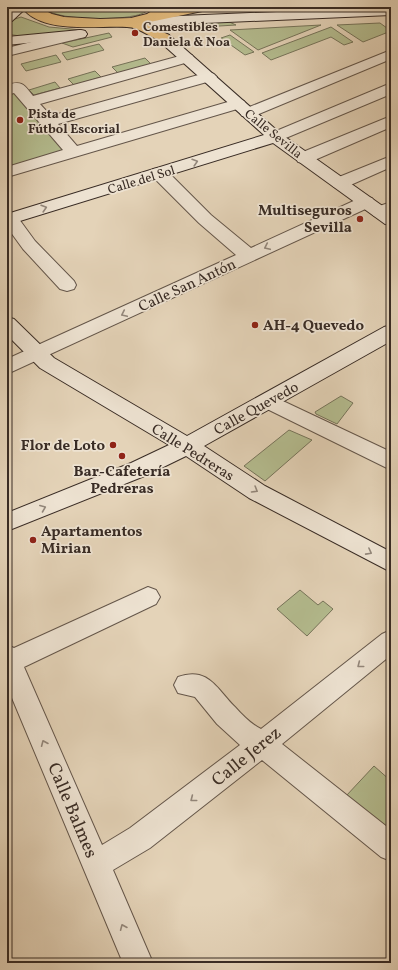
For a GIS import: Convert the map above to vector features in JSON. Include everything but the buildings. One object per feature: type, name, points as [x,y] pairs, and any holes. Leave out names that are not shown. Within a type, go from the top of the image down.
[{"type":"highway","points":[[20,7],[56,21],[131,22],[164,38]]},
{"type":"highway","points":[[164,38],[162,13],[202,7]]},
{"type":"highway","points":[[80,34],[131,22]]},
{"type":"street","points":[[7,18],[20,7]]},
{"type":"street","points":[[131,22],[162,13],[391,11]]},
{"type":"street","points":[[7,41],[80,34]]},
{"type":"street","points":[[7,52],[80,34]]},
{"type":"street","name":"Calle Sevilla","points":[[164,38],[275,137],[340,183],[382,210]]},
{"type":"street","points":[[30,102],[187,58]]},
{"type":"street","points":[[7,172],[73,152],[243,108],[388,58]]},
{"type":"street","points":[[48,122],[209,78]]},
{"type":"street","points":[[7,90],[17,87],[73,152]]},
{"type":"street","name":"Calle del Sol","points":[[8,220],[275,137],[391,88]]},
{"type":"street","points":[[304,158],[391,121]]},
{"type":"street","points":[[340,183],[391,161]]},
{"type":"street","points":[[159,173],[205,219],[249,256]]},
{"type":"street","name":"Calle San Antón","points":[[7,367],[249,256],[382,210]]},
{"type":"street","points":[[8,220],[29,245],[67,285]]},
{"type":"street","name":"Calle Pedreras","points":[[7,324],[36,354],[47,363],[187,446],[257,492],[391,563]]},
{"type":"street","name":"Calle Quevedo","points":[[7,522],[139,469],[187,446],[391,332]]},
{"type":"street","points":[[268,401],[391,462]]},
{"type":"street","points":[[8,659],[148,597]]},
{"type":"street","name":"Calle Jerez","points":[[96,864],[152,829],[193,799],[391,641]]},
{"type":"street","name":"Calle Balmes","points":[[8,659],[138,963]]},
{"type":"street","points":[[187,685],[196,685],[204,689],[226,716],[247,735],[262,744],[391,847]]},
{"type":"green space","points":[[42,7],[153,7],[136,16],[100,19],[59,15],[49,12]]},
{"type":"green space","points":[[21,17],[49,27],[82,30],[20,36],[7,34],[7,25],[15,19]]},
{"type":"green space","points":[[225,20],[236,25],[169,29],[180,23]]},
{"type":"green space","points":[[380,23],[391,31],[363,42],[337,25]]},
{"type":"green space","points":[[321,25],[258,50],[230,30]]},
{"type":"green space","points":[[331,27],[353,42],[344,45],[331,37],[271,60],[262,53]]},
{"type":"green space","points":[[109,33],[112,37],[73,47],[62,43]]},
{"type":"green space","points":[[230,35],[254,52],[245,55],[221,38]]},
{"type":"green space","points":[[99,44],[104,50],[67,60],[62,53]]},
{"type":"green space","points":[[56,55],[61,62],[26,71],[21,64]]},
{"type":"green space","points":[[145,58],[151,64],[118,73],[112,67]]},
{"type":"green space","points":[[95,71],[101,77],[74,85],[68,79]]},
{"type":"green space","points":[[55,82],[60,88],[34,95],[29,90]]},
{"type":"green space","points":[[17,87],[73,152],[7,172],[7,90]]},
{"type":"green space","points":[[341,396],[353,403],[337,424],[316,414],[315,412]]},
{"type":"green space","points":[[289,430],[312,440],[265,481],[244,466]]},
{"type":"green space","points":[[300,590],[318,605],[323,601],[333,609],[307,636],[277,609]]},
{"type":"green space","points":[[374,766],[391,781],[391,832],[346,796]]},
{"type":"place","name":"Comestibles Daniela & Noa","points":[[135,33]]},
{"type":"place","name":"Pista de Fútbol Escorial","points":[[20,120]]},
{"type":"place","name":"Multiseguros Sevilla","points":[[360,219]]},
{"type":"place","name":"AH-4 Quevedo","points":[[255,325]]},
{"type":"place","name":"Flor de Loto","points":[[113,445]]},
{"type":"place","name":"Bar-Cafetería Pedreras","points":[[122,456]]},
{"type":"place","name":"Apartamentos Mirian","points":[[33,540]]}]
